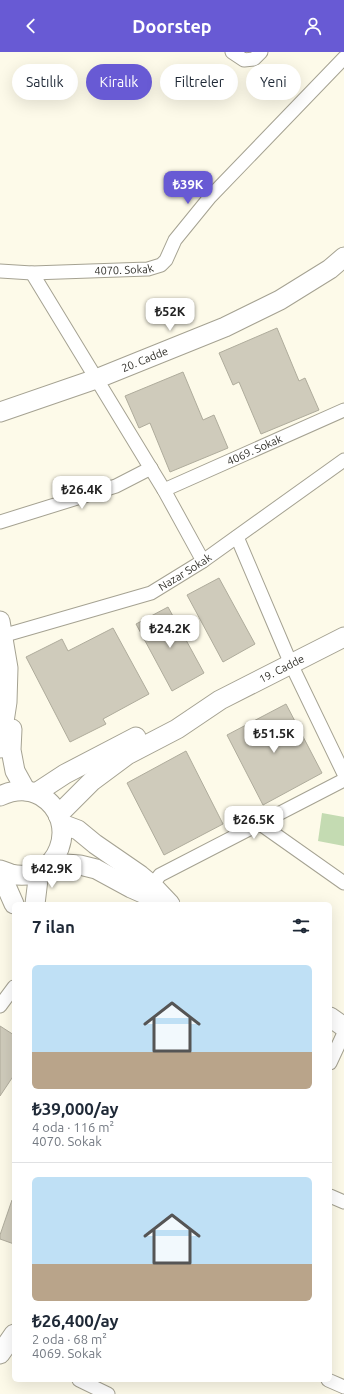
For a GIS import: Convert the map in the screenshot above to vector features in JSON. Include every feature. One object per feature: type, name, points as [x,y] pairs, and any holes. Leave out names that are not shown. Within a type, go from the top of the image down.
[{"type":"street","points":[[232,52],[244,60],[254,59],[261,52]]},
{"type":"street","name":"4070. Sokak","points":[[0,271],[32,273],[148,269],[161,265],[166,260],[175,240],[210,197],[344,58]]},
{"type":"street","name":"20. Cadde","points":[[0,412],[96,379],[225,326],[280,300],[330,269],[344,257]]},
{"type":"street","points":[[32,273],[151,468],[203,561]]},
{"type":"street","name":"4069. Sokak","points":[[164,490],[344,410]]},
{"type":"street","name":"Nazar Sokak","points":[[1,628],[151,593],[203,561],[344,460]]},
{"type":"street","points":[[0,522],[116,486],[151,468]]},
{"type":"street","points":[[237,537],[291,664],[344,774]]},
{"type":"street","points":[[0,748],[7,702],[8,668],[1,628]]},
{"type":"street","name":"19. Cadde","points":[[220,700],[344,637]]},
{"type":"street","points":[[0,796],[9,792],[31,792],[180,714],[220,700]]},
{"type":"street","points":[[60,820],[92,781],[127,755],[177,729],[220,700]]},
{"type":"street","points":[[7,702],[12,720],[11,750],[15,771],[31,792],[48,801],[57,811],[63,838],[59,852],[45,867],[36,902]]},
{"type":"street","points":[[152,885],[160,875],[344,780]]},
{"type":"street","points":[[60,820],[78,830],[95,844],[140,875],[152,885],[167,902]]},
{"type":"street","points":[[259,823],[344,883]]},
{"type":"street","points":[[13,902],[1,878],[12,874],[26,875],[45,867],[80,865],[96,869],[131,888],[164,902]]},
{"type":"street","points":[[0,1006],[12,990]]},
{"type":"street","points":[[332,1018],[344,1027]]},
{"type":"street","points":[[332,1059],[344,1033]]},
{"type":"street","points":[[332,1197],[344,1202]]},
{"type":"street","points":[[82,1382],[108,1394]]},
{"type":"street","points":[[332,1382],[344,1387]]},
{"type":"green space","points":[[322,813],[344,817],[344,846],[318,841]]},
{"type":"building","points":[[277,328],[299,381],[305,378],[319,410],[261,434],[239,382],[233,385],[219,353]]},
{"type":"building","points":[[183,372],[203,420],[214,415],[228,448],[170,472],[150,423],[139,428],[125,396]]},
{"type":"building","points":[[219,578],[255,644],[223,662],[187,595]]},
{"type":"building","points":[[168,607],[204,673],[172,691],[136,624]]},
{"type":"building","points":[[113,628],[149,694],[103,719],[106,724],[70,742],[26,657],[62,639],[68,651]]},
{"type":"building","points":[[286,704],[322,773],[263,805],[227,735]]},
{"type":"building","points":[[186,751],[223,824],[164,855],[127,783]]},
{"type":"building","points":[[0,1026],[12,1034],[12,1078],[0,1096]]},
{"type":"building","points":[[12,1200],[12,1243],[0,1239]]}]
